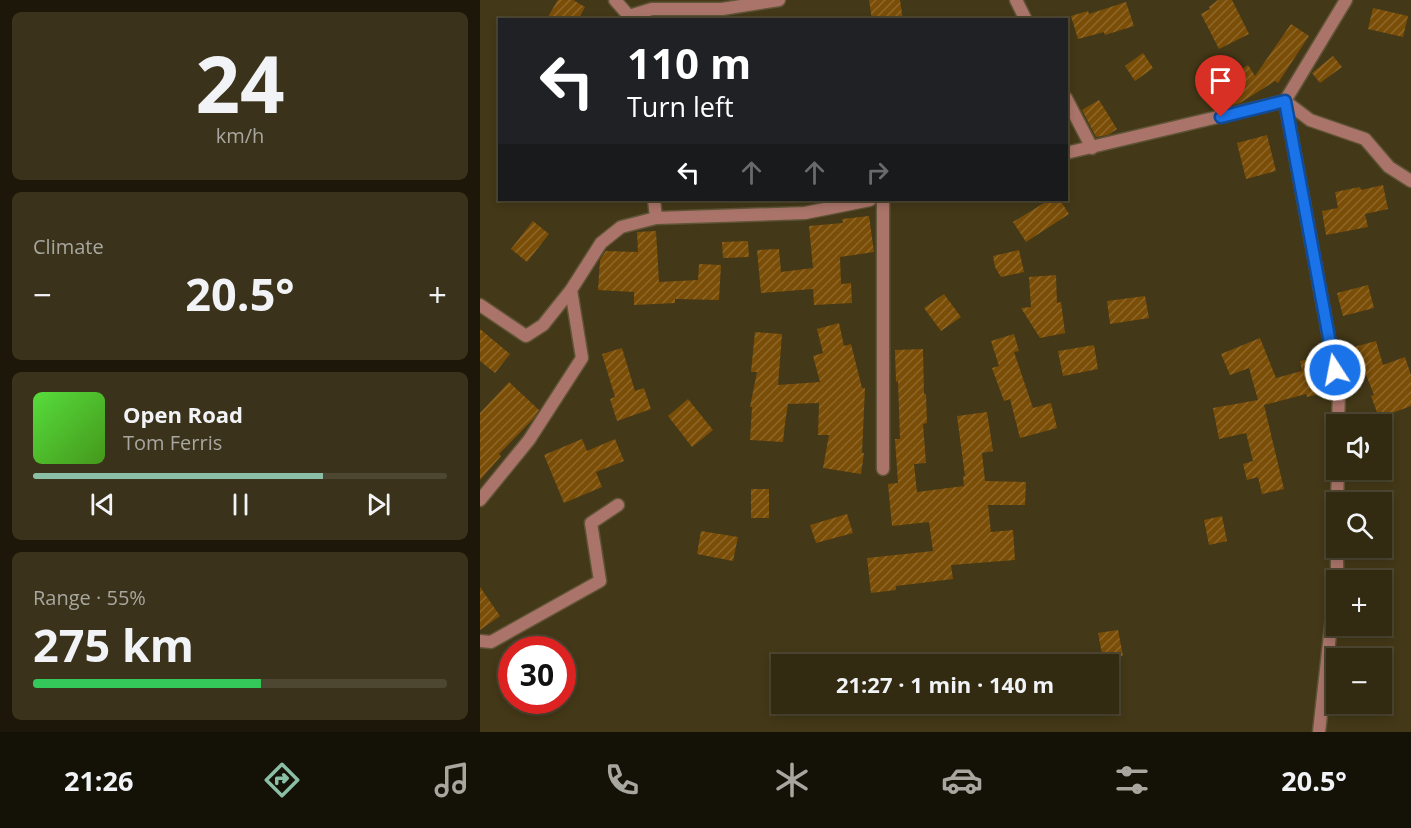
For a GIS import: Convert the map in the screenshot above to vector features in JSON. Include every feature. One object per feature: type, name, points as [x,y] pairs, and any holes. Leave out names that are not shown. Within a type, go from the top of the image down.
[{"type":"street","points":[[615,0],[629,18],[652,9],[722,9],[779,0]]},
{"type":"street","points":[[1016,0],[1025,18]]},
{"type":"street","points":[[1338,414],[1339,392],[1285,101],[1346,0]]},
{"type":"street","points":[[1068,153],[1285,101]]},
{"type":"street","points":[[1285,101],[1310,120],[1365,139],[1389,167],[1411,180]]},
{"type":"street","points":[[1068,102],[1092,148]]},
{"type":"street","points":[[654,201],[656,219]]},
{"type":"street","points":[[480,305],[526,336],[543,325],[571,290],[601,243],[621,227],[656,219],[805,213],[865,201]]},
{"type":"street","points":[[883,201],[883,469]]},
{"type":"street","points":[[480,500],[529,440],[582,358],[571,290]]},
{"type":"street","points":[[480,640],[491,642],[600,581],[591,523],[618,505]]},
{"type":"street","points":[[1319,732],[1337,558]]},
{"type":"building","points":[[558,0],[573,0],[585,7],[579,18],[547,18]]},
{"type":"building","points":[[869,0],[900,0],[903,18],[872,18]]},
{"type":"building","points":[[1218,0],[1232,0],[1249,34],[1219,49],[1201,14],[1210,9],[1209,7]]},
{"type":"building","points":[[1126,2],[1134,26],[1105,35],[1104,32],[1078,39],[1071,16],[1088,11],[1089,14]]},
{"type":"building","points":[[1373,8],[1408,16],[1403,37],[1368,29]]},
{"type":"building","points":[[1291,24],[1309,36],[1278,83],[1275,81],[1240,103],[1232,105],[1224,94],[1236,87],[1229,77],[1248,65],[1255,76]]},
{"type":"building","points":[[1143,53],[1153,68],[1135,81],[1125,66]]},
{"type":"building","points":[[1333,56],[1342,67],[1320,83],[1312,73]]},
{"type":"building","points":[[1099,100],[1117,129],[1108,135],[1096,137],[1082,110]]},
{"type":"building","points":[[1267,135],[1276,171],[1246,179],[1237,143]]},
{"type":"building","points":[[1383,185],[1388,209],[1365,214],[1368,227],[1326,235],[1322,211],[1338,208],[1335,192]]},
{"type":"building","points":[[1047,201],[1061,201],[1069,214],[1026,242],[1013,222]]},
{"type":"building","points":[[869,216],[874,252],[840,257],[841,284],[851,283],[852,303],[814,305],[813,289],[761,293],[757,250],[779,249],[781,272],[813,268],[809,226],[843,223],[842,219]]},
{"type":"building","points":[[533,221],[549,234],[527,262],[511,249]]},
{"type":"building","points":[[656,231],[659,282],[698,280],[699,264],[721,265],[719,300],[675,299],[675,303],[634,305],[634,292],[598,290],[600,260],[606,251],[638,252],[637,232]]},
{"type":"building","points":[[748,241],[749,257],[723,258],[722,242]]},
{"type":"building","points":[[1019,250],[1024,272],[1001,277],[995,267],[993,256]]},
{"type":"building","points":[[1056,275],[1057,303],[1061,302],[1065,333],[1040,338],[1021,308],[1031,307],[1029,277]]},
{"type":"building","points":[[1368,285],[1374,308],[1343,316],[1337,293]]},
{"type":"building","points":[[944,294],[961,317],[941,331],[924,308]]},
{"type":"building","points":[[1145,296],[1149,318],[1110,324],[1107,301]]},
{"type":"building","points":[[839,323],[844,346],[851,344],[862,388],[865,388],[862,453],[864,453],[861,474],[823,468],[829,435],[818,435],[819,403],[788,404],[783,442],[750,440],[752,407],[750,407],[757,372],[751,372],[755,332],[782,334],[778,385],[820,382],[813,356],[823,353],[817,329]]},
{"type":"building","points":[[480,329],[510,354],[495,373],[480,361]]},
{"type":"building","points":[[1014,334],[1019,351],[1014,352],[1033,408],[1051,403],[1057,428],[1020,438],[1010,399],[1004,401],[992,368],[999,366],[991,341]]},
{"type":"building","points":[[1260,338],[1276,378],[1302,371],[1300,361],[1320,357],[1328,392],[1307,397],[1306,394],[1264,405],[1284,489],[1262,494],[1258,477],[1247,480],[1243,464],[1253,461],[1246,433],[1219,439],[1213,408],[1258,400],[1249,368],[1230,375],[1221,354]]},
{"type":"building","points":[[1376,341],[1383,365],[1405,357],[1411,375],[1411,406],[1390,414],[1378,414],[1371,396],[1374,395],[1363,367],[1355,370],[1350,348]]},
{"type":"building","points":[[1094,345],[1098,369],[1063,376],[1058,351]]},
{"type":"building","points":[[622,348],[635,391],[644,388],[651,409],[617,421],[610,399],[615,397],[602,354]]},
{"type":"building","points":[[923,349],[927,423],[923,424],[926,463],[914,464],[917,492],[964,486],[963,476],[965,476],[957,416],[987,412],[993,451],[982,453],[985,481],[1026,482],[1025,505],[988,505],[991,532],[1013,530],[1015,560],[951,565],[953,579],[896,586],[896,590],[871,593],[867,558],[933,551],[929,522],[892,526],[888,484],[898,483],[895,439],[900,439],[895,350]]},
{"type":"building","points":[[509,382],[539,410],[499,454],[501,456],[480,480],[480,413]]},
{"type":"building","points":[[688,399],[713,430],[692,447],[668,416]]},
{"type":"building","points":[[582,439],[587,451],[615,439],[624,461],[596,472],[602,487],[564,503],[544,455]]},
{"type":"building","points":[[751,489],[769,489],[769,518],[751,518]]},
{"type":"building","points":[[847,514],[853,533],[816,543],[810,525]]},
{"type":"building","points":[[1222,516],[1227,541],[1209,545],[1204,520]]},
{"type":"building","points":[[701,531],[738,537],[733,561],[697,554]]},
{"type":"building","points":[[480,587],[500,616],[480,630]]},
{"type":"building","points":[[1118,630],[1123,656],[1102,654],[1098,633]]},
{"type":"route","points":[[1221,117],[1285,101],[1335,370]]}]
